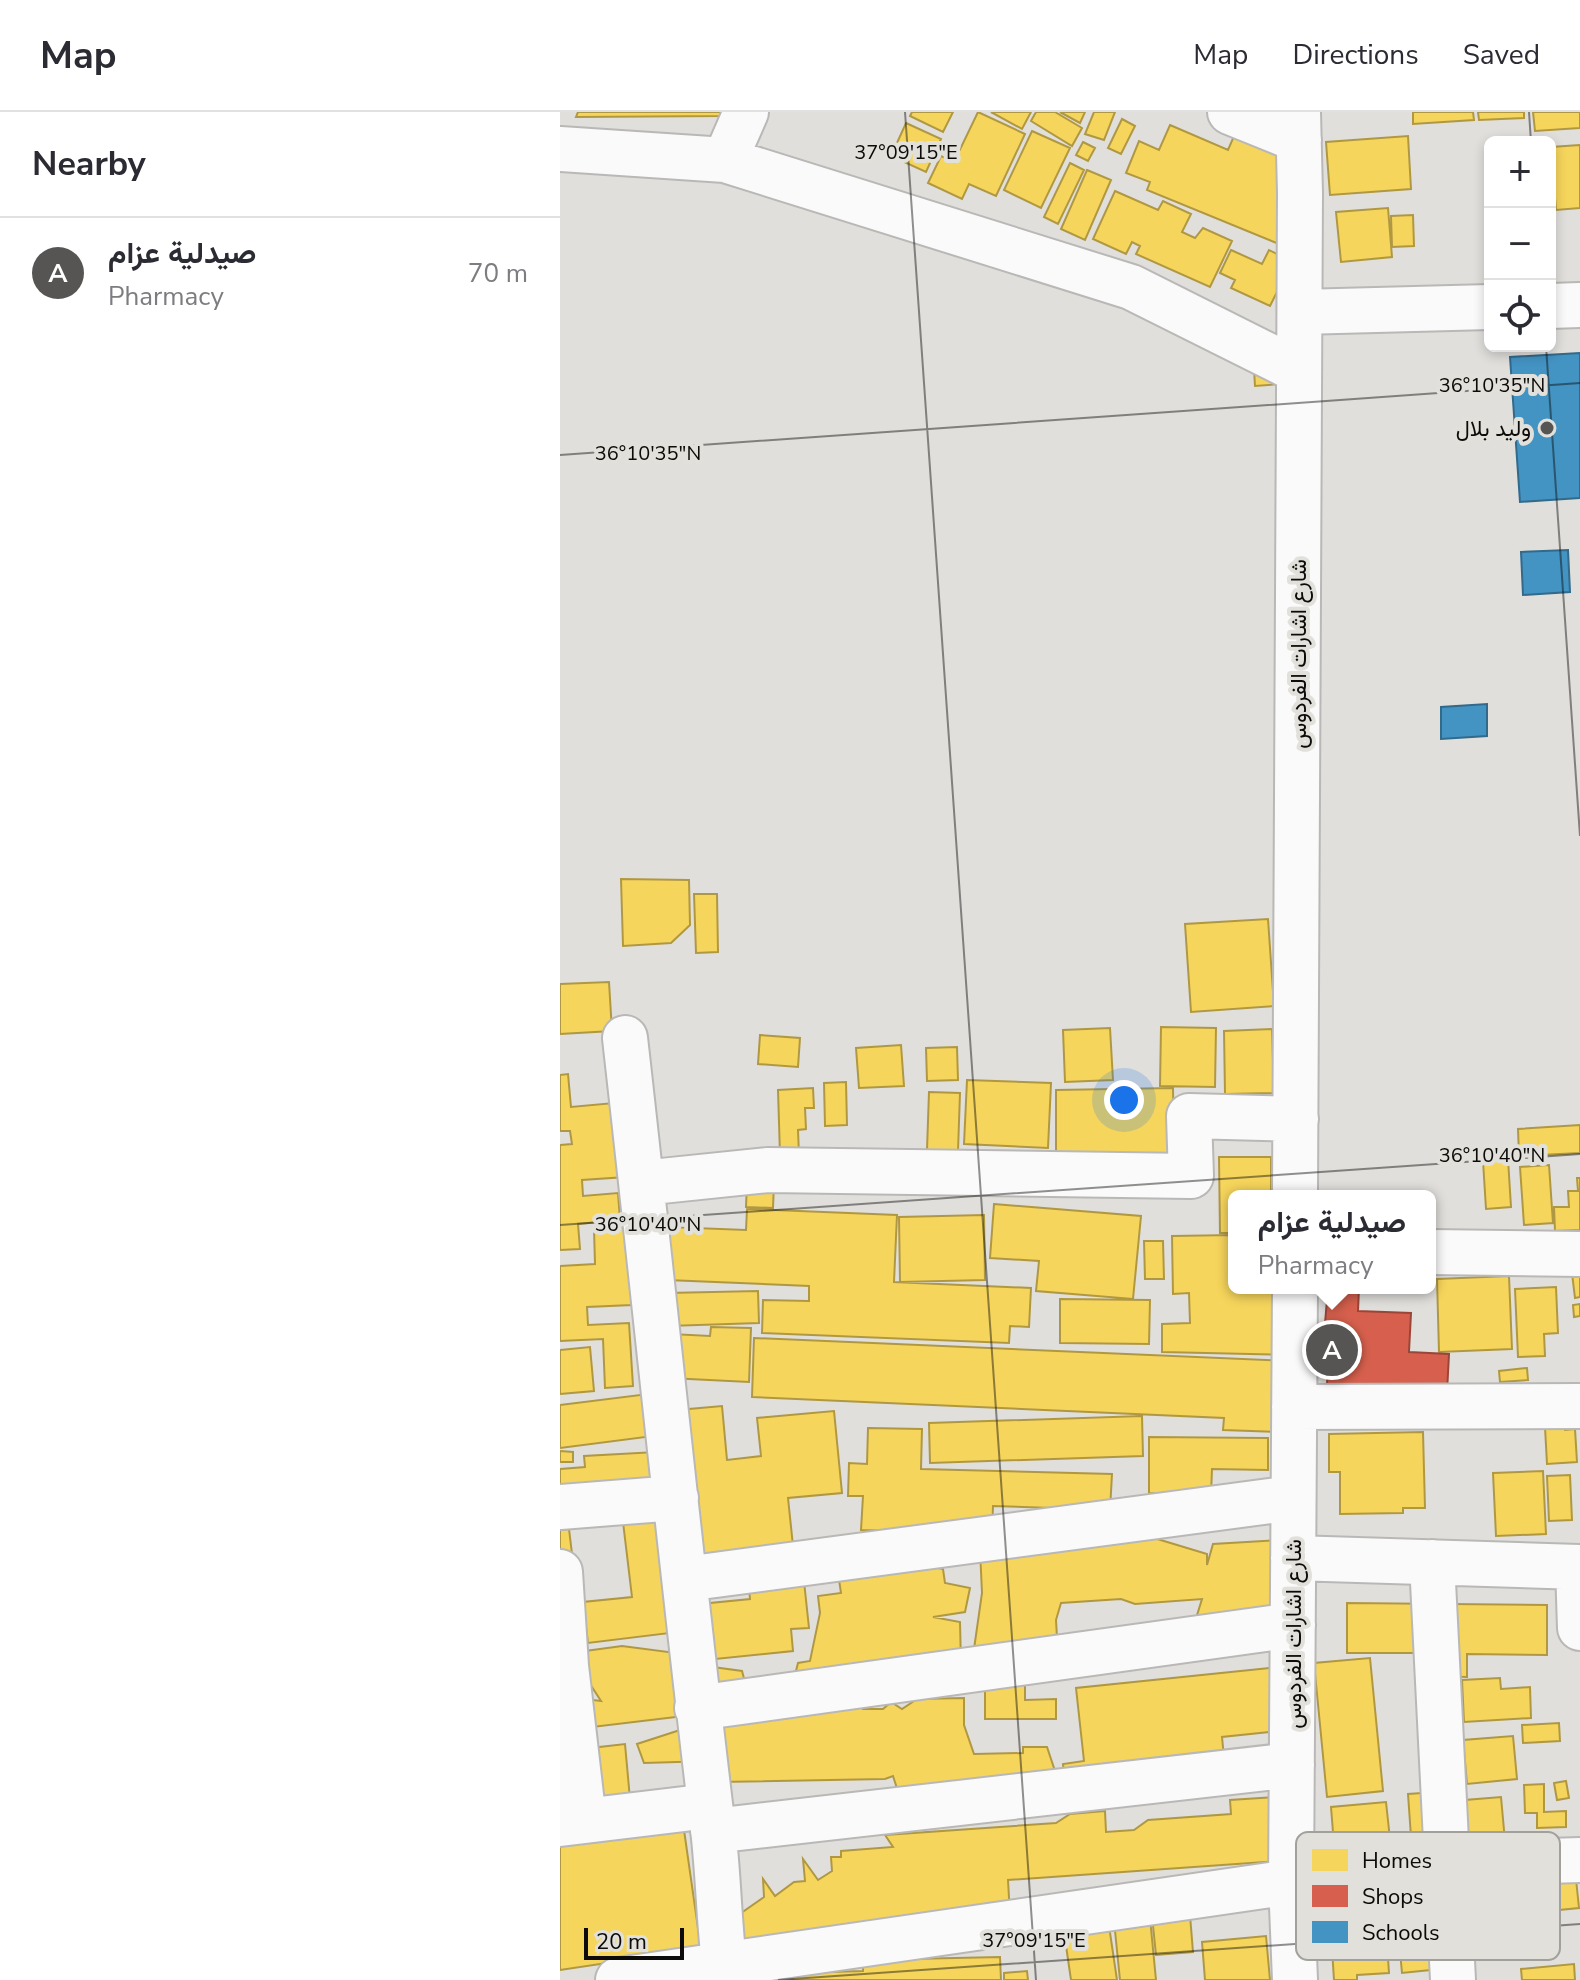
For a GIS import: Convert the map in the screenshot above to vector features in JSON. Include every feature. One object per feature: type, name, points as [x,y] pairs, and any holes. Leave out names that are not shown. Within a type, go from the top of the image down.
[{"type":"street","points":[[725,160],[746,112]]},
{"type":"street","points":[[1230,112],[1298,126]]},
{"type":"street","name":"شارع اشارات الفردوس","points":[[1295,1190],[1300,312],[1298,126]]},
{"type":"street","points":[[560,149],[725,160],[1131,287],[1299,371]]},
{"type":"street","points":[[1556,306],[1580,305]]},
{"type":"street","points":[[1300,312],[1484,307]]},
{"type":"street","points":[[625,1038],[711,1818],[725,1973]]},
{"type":"street","points":[[642,1183],[768,1170],[1191,1176],[1189,1116],[1296,1119]]},
{"type":"street","points":[[1436,1252],[1580,1254]]},
{"type":"street","name":"شارع اشارات الفردوس","points":[[1295,1294],[1291,1872],[1295,1980]]},
{"type":"street","points":[[1294,1407],[1580,1406]]},
{"type":"street","points":[[560,1507],[676,1498]]},
{"type":"street","points":[[685,1579],[1293,1498]]},
{"type":"street","points":[[1293,1558],[1579,1567],[1580,1628]]},
{"type":"street","points":[[1432,1562],[1445,1832]]},
{"type":"street","points":[[560,1572],[572,1823],[711,1818],[1292,1765]]},
{"type":"street","points":[[697,1708],[1293,1625]]},
{"type":"street","points":[[1560,1861],[1580,1860]]},
{"type":"street","points":[[618,1980],[725,1973],[1296,1872]]},
{"type":"street","points":[[1452,1960],[1453,1980]]},
{"type":"building: Homes","points":[[578,112],[725,112],[723,116],[576,117]]},
{"type":"building: Homes","points":[[912,112],[953,112],[943,132],[910,116]]},
{"type":"building: Homes","points":[[978,112],[1025,134],[996,196],[969,184],[962,199],[928,183],[941,156],[954,162]]},
{"type":"building: Homes","points":[[991,112],[1031,112],[1022,129]]},
{"type":"building: Homes","points":[[1036,112],[1055,112],[1082,128],[1072,146],[1031,121]]},
{"type":"building: Homes","points":[[1060,112],[1085,112],[1080,123]]},
{"type":"building: Homes","points":[[1094,112],[1115,112],[1104,140],[1085,134]]},
{"type":"building: Homes","points":[[1413,112],[1473,112],[1474,120],[1413,124]]},
{"type":"building: Homes","points":[[1478,112],[1524,112],[1524,118],[1479,120]]},
{"type":"building: Homes","points":[[1533,112],[1580,112],[1580,128],[1535,131]]},
{"type":"building: Homes","points":[[1122,119],[1135,126],[1121,154],[1108,148]]},
{"type":"building: Homes","points":[[906,123],[941,139],[926,172],[891,156]]},
{"type":"building: Homes","points":[[1170,125],[1228,150],[1234,136],[1286,143],[1279,244],[1147,190],[1150,182],[1126,173],[1139,141],[1159,150]]},
{"type":"building: Homes","points":[[1032,131],[1070,148],[1041,208],[1004,190]]},
{"type":"building: Homes","points":[[1408,136],[1411,189],[1330,195],[1326,142]]},
{"type":"building: Homes","points":[[1083,142],[1095,148],[1088,161],[1076,155]]},
{"type":"building: Homes","points":[[1580,145],[1580,208],[1556,210],[1556,147]]},
{"type":"building: Homes","points":[[1070,163],[1084,170],[1058,224],[1044,217]]},
{"type":"building: Homes","points":[[1087,170],[1111,180],[1085,240],[1061,229]]},
{"type":"building: Homes","points":[[1115,191],[1158,210],[1163,201],[1191,214],[1182,232],[1195,238],[1203,228],[1232,241],[1210,287],[1136,254],[1140,246],[1132,242],[1126,254],[1093,239]]},
{"type":"building: Homes","points":[[1388,208],[1392,257],[1341,262],[1336,212]]},
{"type":"building: Homes","points":[[1413,215],[1414,246],[1392,247],[1391,216]]},
{"type":"building: Homes","points":[[1231,250],[1262,264],[1269,250],[1285,258],[1284,278],[1270,306],[1231,288],[1235,280],[1220,273]]},
{"type":"building: Homes","points":[[1254,369],[1281,384],[1255,386]]},
{"type":"building: Homes","points":[[621,879],[689,880],[690,925],[671,943],[623,946]]},
{"type":"building: Homes","points":[[694,894],[717,894],[718,952],[696,953]]},
{"type":"building: Homes","points":[[1268,919],[1274,1006],[1191,1012],[1185,924]]},
{"type":"building: Homes","points":[[609,982],[612,1031],[560,1034],[560,984]]},
{"type":"building: Homes","points":[[1161,1027],[1216,1028],[1215,1087],[1160,1086]]},
{"type":"building: Homes","points":[[1110,1028],[1113,1080],[1065,1082],[1063,1030]]},
{"type":"building: Homes","points":[[1272,1029],[1274,1093],[1225,1094],[1224,1031]]},
{"type":"building: Homes","points":[[760,1035],[800,1038],[798,1067],[758,1064]]},
{"type":"building: Homes","points":[[901,1045],[904,1086],[859,1088],[856,1048]]},
{"type":"building: Homes","points":[[957,1047],[958,1080],[927,1081],[926,1048]]},
{"type":"building: Homes","points":[[568,1074],[571,1107],[614,1103],[626,1177],[582,1180],[583,1196],[618,1193],[620,1220],[578,1224],[580,1249],[560,1250],[560,1145],[572,1144],[570,1131],[560,1131],[560,1075]]},
{"type":"building: Homes","points":[[967,1080],[1051,1083],[1048,1148],[964,1144]]},
{"type":"building: Homes","points":[[846,1082],[847,1125],[825,1126],[824,1083]]},
{"type":"building: Homes","points":[[813,1088],[814,1108],[805,1108],[806,1129],[798,1130],[799,1155],[780,1155],[778,1090]]},
{"type":"building: Homes","points":[[1173,1088],[1174,1154],[1056,1155],[1056,1090]]},
{"type":"building: Homes","points":[[929,1092],[960,1093],[958,1151],[927,1150]]},
{"type":"building: Homes","points":[[1580,1125],[1580,1153],[1519,1156],[1518,1129]]},
{"type":"building: Homes","points":[[1219,1157],[1271,1157],[1271,1190],[1228,1190],[1228,1233],[1220,1233]]},
{"type":"building: Homes","points":[[1508,1159],[1511,1207],[1486,1209],[1483,1161]]},
{"type":"building: Homes","points":[[1549,1165],[1553,1223],[1524,1225],[1520,1167]]},
{"type":"building: Homes","points":[[1577,1178],[1580,1178],[1580,1230],[1555,1231],[1554,1207],[1569,1207],[1568,1191],[1578,1191]]},
{"type":"building: Homes","points":[[747,1183],[774,1183],[773,1208],[746,1207]]},
{"type":"building: Homes","points":[[994,1204],[1141,1216],[1133,1299],[1036,1291],[1039,1261],[990,1258]]},
{"type":"building: Homes","points":[[747,1209],[897,1215],[894,1282],[1031,1288],[1029,1327],[1010,1326],[1009,1343],[762,1333],[763,1300],[809,1301],[809,1286],[667,1280],[669,1227],[746,1230]]},
{"type":"building: Homes","points":[[984,1215],[985,1280],[900,1282],[899,1217]]},
{"type":"building: Homes","points":[[625,1227],[632,1305],[587,1307],[588,1325],[629,1323],[633,1386],[605,1388],[603,1339],[560,1341],[560,1266],[595,1264],[594,1229]]},
{"type":"building: Homes","points":[[1228,1235],[1228,1294],[1300,1294],[1294,1355],[1162,1352],[1162,1324],[1190,1323],[1189,1293],[1173,1294],[1172,1236]]},
{"type":"building: Homes","points":[[1144,1241],[1163,1241],[1164,1279],[1145,1279]]},
{"type":"building: Homes","points":[[1580,1264],[1580,1297],[1575,1298],[1571,1265]]},
{"type":"building: Homes","points":[[1509,1276],[1512,1349],[1439,1352],[1437,1279]]},
{"type":"building: Homes","points":[[1556,1287],[1558,1333],[1544,1334],[1545,1356],[1518,1357],[1515,1289]]},
{"type":"building: Homes","points":[[758,1291],[759,1323],[668,1326],[667,1293]]},
{"type":"building: Homes","points":[[1060,1299],[1150,1300],[1149,1344],[1060,1343]]},
{"type":"building: Homes","points":[[1580,1304],[1580,1316],[1574,1317],[1573,1305]]},
{"type":"building: Homes","points":[[711,1327],[751,1328],[749,1382],[669,1378],[671,1334],[710,1336]]},
{"type":"building: Homes","points":[[754,1338],[1292,1361],[1277,1432],[1223,1430],[1224,1418],[752,1397]]},
{"type":"building: Homes","points":[[590,1347],[594,1391],[560,1394],[560,1350]]},
{"type":"building: Homes","points":[[1527,1368],[1528,1380],[1500,1382],[1499,1371]]},
{"type":"building: Homes","points":[[664,1392],[669,1434],[560,1448],[560,1405]]},
{"type":"building: Homes","points":[[722,1406],[727,1460],[761,1456],[757,1418],[834,1411],[842,1493],[788,1498],[795,1565],[690,1575],[678,1410]]},
{"type":"building: Homes","points":[[1563,1408],[1565,1430],[1575,1429],[1577,1462],[1547,1464],[1544,1409]]},
{"type":"building: Homes","points":[[1142,1416],[1143,1456],[930,1463],[929,1423]]},
{"type":"building: Homes","points":[[868,1428],[922,1429],[921,1469],[1112,1474],[1110,1510],[993,1506],[992,1534],[861,1530],[863,1496],[848,1496],[849,1463],[867,1464]]},
{"type":"building: Homes","points":[[1423,1432],[1425,1508],[1403,1508],[1403,1513],[1340,1514],[1340,1472],[1329,1472],[1329,1434]]},
{"type":"building: Homes","points":[[1149,1437],[1268,1438],[1268,1470],[1212,1469],[1211,1495],[1149,1493]]},
{"type":"building: Homes","points":[[560,1451],[573,1452],[573,1462],[560,1462]]},
{"type":"building: Homes","points":[[656,1452],[658,1495],[560,1501],[560,1469],[585,1467],[584,1456]]},
{"type":"building: Homes","points":[[1543,1471],[1546,1534],[1496,1536],[1493,1473]]},
{"type":"building: Homes","points":[[1570,1475],[1572,1520],[1549,1521],[1547,1476]]},
{"type":"building: Homes","points":[[658,1518],[670,1633],[588,1643],[583,1602],[632,1597],[623,1522]]},
{"type":"building: Homes","points":[[569,1529],[579,1612],[560,1615],[560,1530]]},
{"type":"building: Homes","points":[[1154,1538],[1207,1554],[1207,1565],[1213,1544],[1282,1540],[1293,1648],[1188,1644],[1202,1599],[1135,1604],[1121,1599],[1061,1603],[1056,1620],[1059,1672],[971,1670],[982,1593],[980,1550]]},
{"type":"building: Homes","points":[[923,1565],[943,1569],[945,1583],[970,1588],[965,1612],[933,1617],[960,1622],[961,1664],[794,1679],[798,1663],[810,1661],[820,1613],[818,1596],[841,1593],[838,1573]]},
{"type":"building: Homes","points":[[803,1572],[809,1628],[791,1629],[793,1651],[696,1661],[690,1605],[750,1599],[748,1578]]},
{"type":"building: Homes","points":[[1347,1603],[1547,1605],[1547,1655],[1467,1654],[1467,1677],[1422,1676],[1422,1653],[1347,1653]]},
{"type":"building: Homes","points":[[622,1646],[684,1654],[683,1663],[742,1671],[746,1686],[684,1716],[584,1728],[560,1696],[601,1701],[570,1653]]},
{"type":"building: Homes","points":[[1370,1658],[1383,1791],[1327,1797],[1314,1663]]},
{"type":"building: Homes","points":[[1290,1666],[1297,1729],[1222,1737],[1227,1788],[1067,1805],[1063,1764],[1084,1761],[1076,1688]]},
{"type":"building: Homes","points":[[1500,1678],[1501,1689],[1530,1687],[1531,1718],[1464,1722],[1462,1680]]},
{"type":"building: Homes","points":[[985,1683],[1025,1683],[1025,1700],[1056,1699],[1056,1719],[985,1719]]},
{"type":"building: Homes","points":[[863,1697],[863,1709],[883,1709],[891,1702],[902,1709],[917,1699],[964,1698],[964,1725],[974,1754],[1023,1753],[1023,1747],[1047,1747],[1056,1774],[903,1807],[893,1776],[885,1779],[718,1782],[711,1761],[644,1763],[637,1744],[680,1730]]},
{"type":"building: Homes","points":[[1559,1723],[1560,1741],[1523,1743],[1522,1725]]},
{"type":"building: Homes","points":[[1513,1736],[1517,1779],[1467,1784],[1463,1740]]},
{"type":"building: Homes","points":[[625,1744],[631,1810],[597,1813],[591,1748]]},
{"type":"building: Homes","points":[[1566,1781],[1569,1798],[1557,1800],[1554,1783]]},
{"type":"building: Homes","points":[[1544,1784],[1544,1812],[1566,1811],[1566,1827],[1537,1828],[1537,1813],[1525,1813],[1524,1785]]},
{"type":"building: Homes","points":[[1437,1792],[1440,1832],[1411,1832],[1408,1794]]},
{"type":"building: Homes","points":[[1276,1797],[1296,1836],[1296,1860],[1008,1880],[1011,1933],[728,1952],[714,1932],[764,1897],[763,1879],[775,1896],[794,1882],[805,1881],[803,1859],[818,1880],[832,1871],[831,1857],[841,1857],[841,1851],[893,1847],[885,1835],[1056,1823],[1070,1814],[1105,1811],[1106,1832],[1134,1830],[1148,1820],[1231,1814],[1230,1800]]},
{"type":"building: Homes","points":[[1501,1797],[1504,1832],[1468,1832],[1465,1800]]},
{"type":"building: Homes","points":[[1386,1802],[1389,1832],[1333,1832],[1331,1807]]},
{"type":"building: Homes","points":[[683,1823],[701,1949],[560,1970],[560,1841]]},
{"type":"building: Homes","points":[[1573,1850],[1579,1908],[1560,1910],[1560,1851]]},
{"type":"building: Homes","points":[[1189,1903],[1193,1952],[1156,1955],[1151,1906]]},
{"type":"building: Homes","points":[[1150,1918],[1156,1980],[1120,1980],[1114,1921]]},
{"type":"building: Homes","points":[[1108,1919],[1117,1980],[1071,1980],[1063,1925]]},
{"type":"building: Homes","points":[[1266,1936],[1270,1980],[1205,1980],[1202,1942]]},
{"type":"building: Homes","points":[[1000,1957],[1001,1980],[773,1980],[793,1979],[793,1973],[863,1971],[863,1960]]},
{"type":"building: Homes","points":[[1333,1960],[1388,1960],[1389,1973],[1357,1975],[1357,1980],[1334,1980]]},
{"type":"building: Homes","points":[[1401,1960],[1439,1960],[1440,1969],[1402,1973]]},
{"type":"building: Homes","points":[[1574,1964],[1575,1980],[1522,1980],[1521,1969]]},
{"type":"building: Homes","points":[[1027,1971],[1028,1980],[1004,1980],[1004,1973]]},
{"type":"building: Shops","points":[[1327,1294],[1359,1294],[1358,1311],[1411,1313],[1409,1352],[1449,1354],[1447,1392],[1325,1421],[1329,1347],[1323,1347]]},
{"type":"building: Schools","name":"وليد بلال","points":[[1580,353],[1580,498],[1520,502],[1510,357]]},
{"type":"building: Schools","points":[[1568,550],[1570,592],[1523,595],[1521,552]]},
{"type":"building: Schools","points":[[1487,704],[1487,736],[1441,739],[1441,707]]},
{"type":"place","name":"وليد بلال","points":[[1547,428]]},
{"type":"place","name":"صيدلية عزام","points":[[1332,1350]]}]
